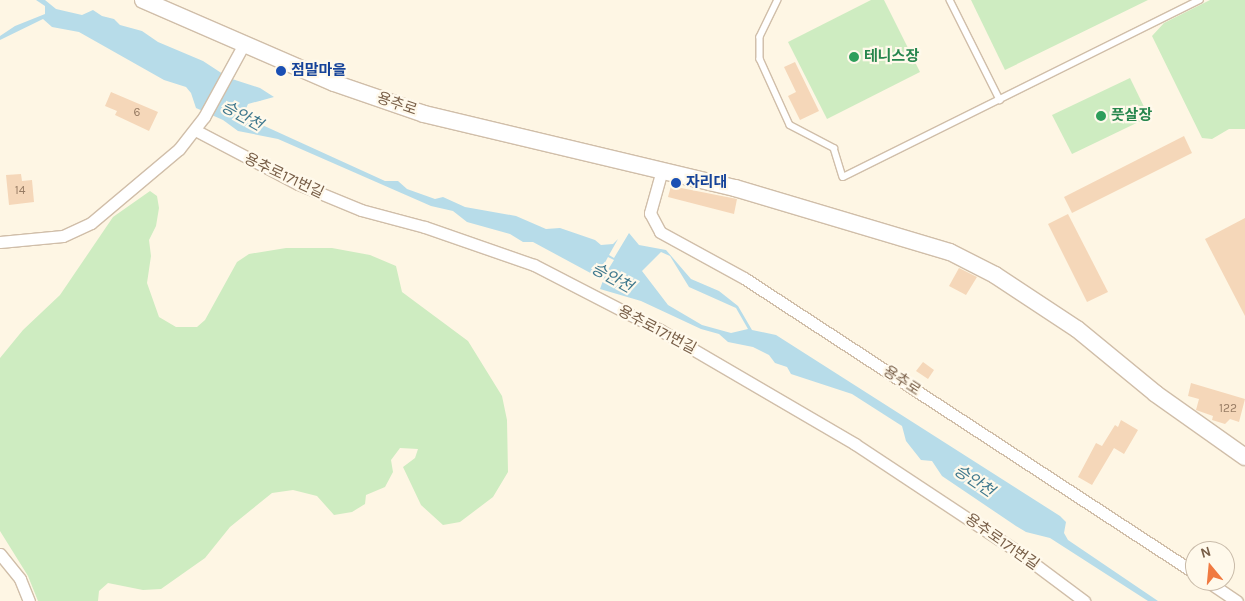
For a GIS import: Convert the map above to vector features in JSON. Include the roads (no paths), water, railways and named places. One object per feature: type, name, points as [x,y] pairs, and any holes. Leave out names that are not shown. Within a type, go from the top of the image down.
[{"type":"street","name":"용추로","points":[[143,0],[334,82],[424,114],[662,170],[898,234],[970,261],[1077,329],[1156,394],[1245,457]]},
{"type":"street","points":[[0,242],[43,239],[80,229],[179,149],[204,117],[244,44]]},
{"type":"street","name":"용추로171번길","points":[[195,130],[298,184],[352,206],[534,265],[660,330],[855,444],[1021,554],[1084,601]]},
{"type":"street","name":"용추로","points":[[662,170],[650,213],[660,232],[744,278],[1185,567]]},
{"type":"street","points":[[0,554],[20,579],[29,601]]},
{"type":"street","points":[[1222,591],[1237,601]]},
{"type":"lane","points":[[778,0],[760,37],[760,58],[790,125],[834,148],[843,177],[1200,0]]},
{"type":"lane","points":[[950,0],[1000,100]]},
{"type":"water","name":"승안천","points":[[36,0],[45,0],[56,9],[82,15],[93,10],[102,16],[114,19],[120,25],[142,31],[158,42],[203,61],[229,78],[260,88],[274,97],[248,104],[244,113],[249,119],[385,181],[398,181],[407,189],[435,199],[443,197],[465,207],[516,216],[546,229],[560,228],[595,240],[601,245],[613,244],[618,239],[609,255],[614,258],[629,233],[639,245],[666,250],[691,279],[719,291],[738,306],[752,330],[776,335],[1060,516],[1066,522],[1064,533],[1068,540],[1158,601],[1148,601],[1050,538],[1026,532],[942,476],[932,461],[921,460],[906,441],[902,426],[852,394],[791,374],[787,367],[775,363],[769,355],[753,347],[728,342],[719,334],[701,329],[641,301],[600,289],[605,275],[600,272],[596,276],[533,242],[523,242],[510,234],[467,222],[453,211],[431,206],[278,139],[238,131],[223,120],[196,108],[191,93],[186,87],[164,80],[79,32],[52,27],[43,19],[0,40],[0,36],[15,26],[45,14],[45,6]],"holes":[[[661,252],[670,256],[689,287],[736,308],[748,329],[731,333],[702,325],[668,305],[642,271]],[[608,257],[614,260],[606,273],[601,270]]]},
{"type":"place","name":"테니스장","points":[[854,57]]},
{"type":"place","name":"점말마을","points":[[281,71]]},
{"type":"place","name":"풋살장","points":[[1101,116]]},
{"type":"place","name":"자리대","points":[[676,183]]}]
